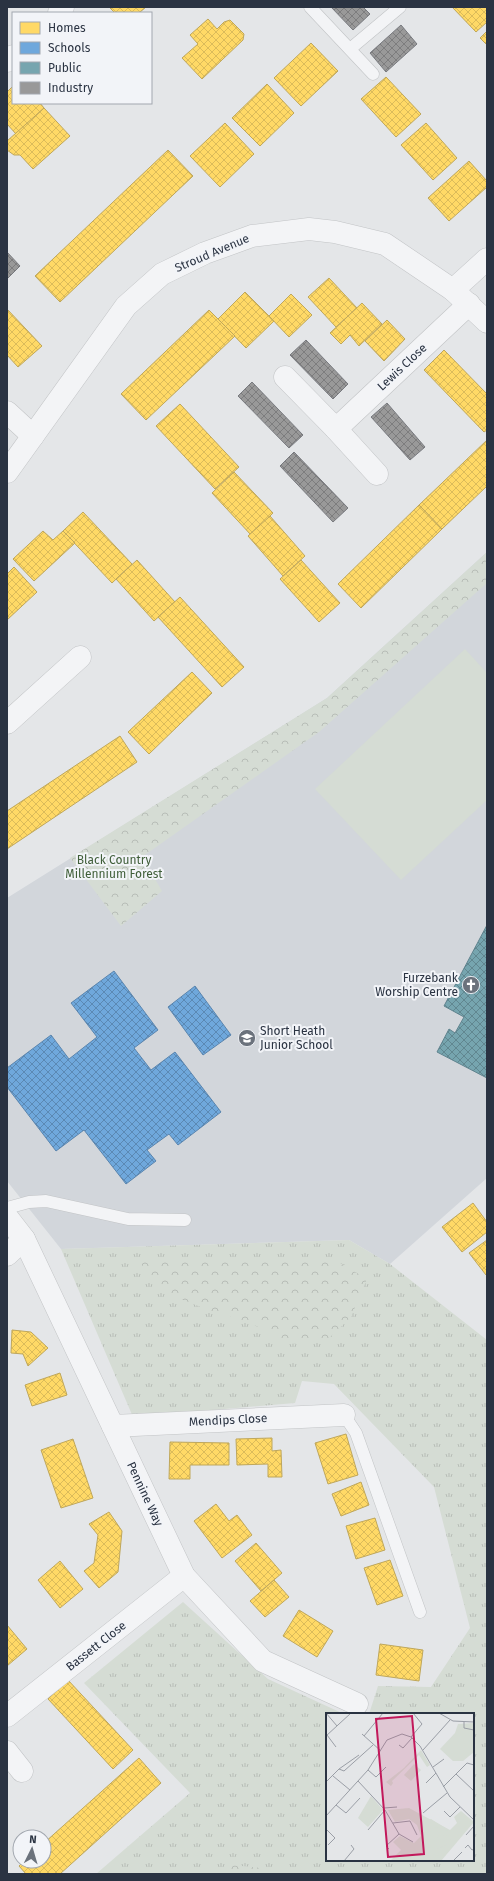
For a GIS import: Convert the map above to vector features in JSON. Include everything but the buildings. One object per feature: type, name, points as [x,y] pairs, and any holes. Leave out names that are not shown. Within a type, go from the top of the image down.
[{"type":"street","name":"Stroud Avenue","points":[[7,472],[126,306],[162,274],[205,253],[252,236],[309,229],[335,232],[385,244],[461,297],[487,322]]},
{"type":"street","name":"Lewis Close","points":[[336,429],[461,297],[487,259]]},
{"type":"street","points":[[285,377],[336,429],[377,474]]},
{"type":"street","points":[[7,412],[33,436]]},
{"type":"street","points":[[7,723],[80,657]]},
{"type":"street","name":"Pennine Way","points":[[7,1217],[24,1239],[184,1576],[263,1661],[357,1704]]},
{"type":"street","points":[[7,1255],[24,1239]]},
{"type":"street","name":"Mendips Close","points":[[113,1426],[344,1415]]},
{"type":"street","name":"Bassett Close","points":[[7,1716],[184,1576]]},
{"type":"street","points":[[7,1752],[22,1770]]},
{"type":"lane","points":[[310,7],[373,74]]},
{"type":"lane","points":[[350,49],[400,7]]},
{"type":"lane","points":[[7,1208],[29,1202],[46,1200],[128,1219],[185,1220]]},
{"type":"lane","points":[[344,1415],[356,1433],[420,1612]]},
{"type":"shaded area","name":"Short Heath Junior School","points":[[487,552],[487,1178],[390,1264],[349,1240],[61,1249],[7,1181],[7,898],[327,698]]},
{"type":"green space","name":"Black Country Millennium Forest","points":[[487,552],[487,583],[319,732],[142,857],[162,891],[121,926],[70,858],[327,698]]},
{"type":"green space","points":[[465,649],[487,673],[487,800],[401,880],[315,789]]},
{"type":"green space","points":[[349,1240],[390,1264],[487,1340],[487,1874],[96,1874],[190,1793],[84,1683],[183,1602],[268,1679],[342,1713],[326,1713],[326,1861],[474,1861],[474,1713],[369,1713],[378,1686],[431,1687],[470,1628],[434,1487],[334,1384],[302,1381],[295,1403],[133,1417],[61,1249]]},
{"type":"green space","points":[[335,1260],[367,1279],[351,1317],[325,1342],[286,1344],[251,1323],[211,1311],[173,1296],[150,1283],[140,1261]]},
{"type":"green space","points":[[232,1865],[281,1870],[283,1874],[221,1874]]},
{"type":"place","name":"Furzebank Worship Centre","points":[[471,985]]},
{"type":"place","name":"Short Heath Junior School","points":[[247,1038]]}]
